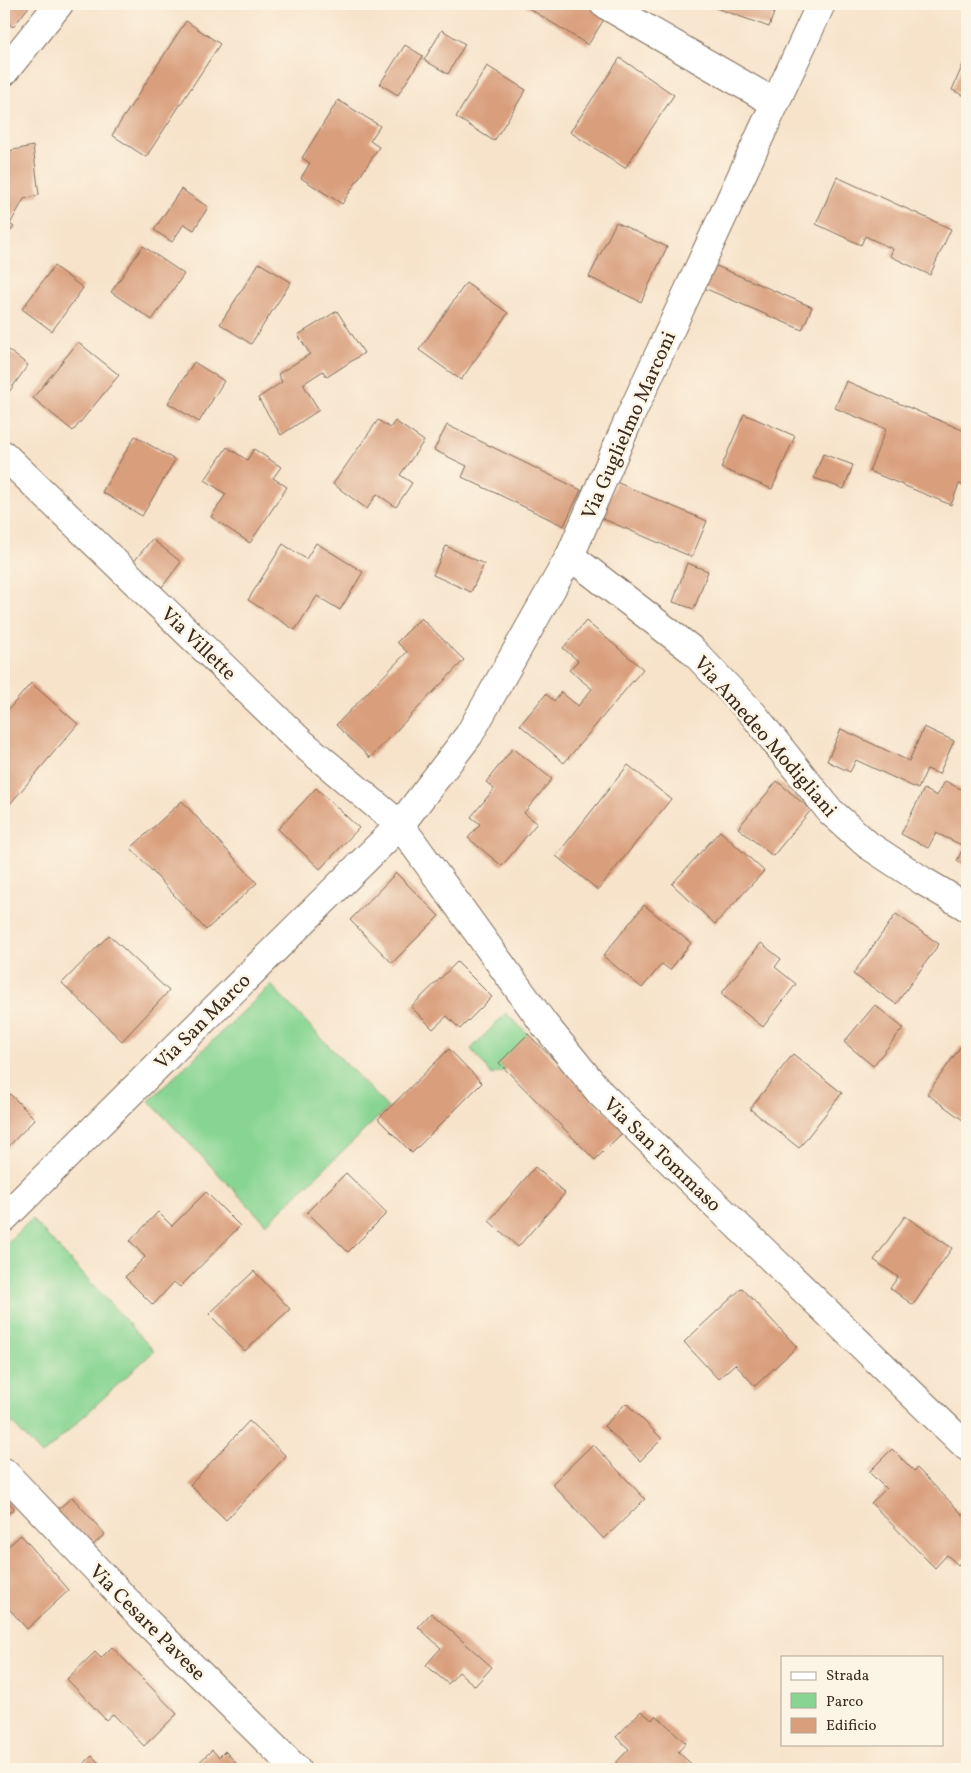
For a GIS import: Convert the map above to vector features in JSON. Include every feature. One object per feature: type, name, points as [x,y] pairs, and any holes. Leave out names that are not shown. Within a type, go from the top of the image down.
[{"type":"street","points":[[4,72],[59,4]]},
{"type":"street","points":[[604,4],[775,103]]},
{"type":"street","name":"Via Guglielmo Marconi","points":[[400,825],[469,734],[570,556],[629,419],[821,4]]},
{"type":"street","name":"Via Villette","points":[[4,454],[302,743],[400,825]]},
{"type":"street","name":"Via Amedeo Modigliani","points":[[570,556],[692,650],[753,714],[830,812],[868,845],[967,907]]},
{"type":"street","name":"Via San Marco","points":[[4,1218],[400,825]]},
{"type":"street","name":"Via San Tommaso","points":[[400,825],[544,1024],[601,1094],[967,1448]]},
{"type":"street","name":"Via Cesare Pavese","points":[[4,1472],[142,1617],[296,1769]]},
{"type":"green space","points":[[271,985],[388,1108],[266,1224],[149,1101]]},
{"type":"green space","points":[[506,1013],[528,1034],[500,1063],[505,1070],[492,1075],[471,1049]]},
{"type":"green space","points":[[32,1219],[154,1351],[42,1455],[4,1414],[4,1245]]},
{"type":"building","points":[[4,4],[31,4],[13,27],[4,20]]},
{"type":"building","points":[[522,4],[587,4],[606,16],[588,45]]},
{"type":"building","points":[[712,4],[777,4],[769,27],[711,6]]},
{"type":"building","points":[[186,21],[220,44],[146,157],[112,135]]},
{"type":"building","points":[[442,30],[465,44],[448,74],[424,60]]},
{"type":"building","points":[[405,45],[423,56],[398,95],[380,84]]},
{"type":"building","points":[[967,55],[967,97],[952,90]]},
{"type":"building","points":[[620,58],[674,95],[625,168],[570,132]]},
{"type":"building","points":[[487,66],[526,90],[494,141],[456,117]]},
{"type":"building","points":[[338,100],[380,126],[370,141],[379,147],[342,204],[301,178],[310,163],[302,158]]},
{"type":"building","points":[[33,146],[39,195],[24,199],[10,224],[14,227],[4,240],[4,152]]},
{"type":"building","points":[[837,177],[951,229],[930,275],[890,256],[893,249],[865,236],[861,245],[816,224]]},
{"type":"building","points":[[181,189],[208,207],[194,230],[184,224],[172,242],[154,230]]},
{"type":"building","points":[[616,222],[667,247],[641,302],[589,277]]},
{"type":"building","points":[[143,246],[184,274],[152,320],[111,292]]},
{"type":"building","points":[[259,263],[291,282],[251,344],[220,324]]},
{"type":"building","points":[[714,265],[812,307],[802,330],[704,288]]},
{"type":"building","points":[[54,266],[83,288],[52,331],[22,309]]},
{"type":"building","points":[[466,283],[508,313],[461,380],[419,350]]},
{"type":"building","points":[[337,311],[364,353],[327,377],[323,371],[303,384],[319,410],[281,435],[258,398],[282,382],[278,374],[310,354],[298,335]]},
{"type":"building","points":[[78,342],[119,375],[73,431],[33,398]]},
{"type":"building","points":[[4,347],[28,365],[4,399]]},
{"type":"building","points":[[194,362],[224,381],[199,422],[168,403]]},
{"type":"building","points":[[846,381],[967,432],[967,487],[959,484],[951,505],[869,471],[886,429],[835,408]]},
{"type":"building","points":[[744,414],[795,436],[772,489],[721,468]]},
{"type":"building","points":[[378,420],[390,428],[395,421],[424,441],[400,475],[412,483],[396,507],[377,494],[367,509],[333,484]]},
{"type":"building","points":[[447,425],[581,490],[564,526],[462,477],[467,466],[434,450]]},
{"type":"building","points":[[135,436],[175,460],[142,516],[102,492]]},
{"type":"building","points":[[227,447],[247,460],[254,449],[281,467],[273,478],[287,487],[250,543],[211,517],[226,494],[205,480]]},
{"type":"building","points":[[823,454],[853,465],[844,489],[814,478]]},
{"type":"building","points":[[616,482],[707,521],[692,557],[601,518]]},
{"type":"building","points":[[152,539],[181,562],[162,587],[132,564]]},
{"type":"building","points":[[316,543],[363,572],[340,610],[317,596],[295,630],[248,600],[283,544],[306,559]]},
{"type":"building","points":[[446,546],[484,564],[471,592],[433,575]]},
{"type":"building","points":[[687,563],[708,571],[694,609],[673,602]]},
{"type":"building","points":[[421,618],[464,660],[370,758],[336,725],[407,652],[397,642]]},
{"type":"building","points":[[586,621],[643,669],[564,763],[520,725],[546,694],[554,701],[561,692],[578,706],[592,689],[569,670],[578,661],[563,648]]},
{"type":"building","points":[[31,683],[78,724],[4,811],[4,715]]},
{"type":"building","points":[[924,727],[954,741],[939,774],[927,769],[918,789],[856,760],[850,772],[827,761],[841,729],[909,761]]},
{"type":"building","points":[[513,748],[552,779],[524,813],[537,823],[502,866],[468,838],[480,824],[471,817],[494,789],[486,782]]},
{"type":"building","points":[[628,765],[671,799],[598,890],[556,856]]},
{"type":"building","points":[[777,781],[811,810],[773,856],[738,828]]},
{"type":"building","points":[[945,781],[967,792],[967,867],[957,861],[964,846],[936,833],[928,848],[901,834],[924,789],[937,796]]},
{"type":"building","points":[[316,788],[359,828],[320,869],[278,829]]},
{"type":"building","points":[[182,801],[257,883],[206,930],[131,848]]},
{"type":"building","points":[[720,831],[764,871],[715,924],[672,884]]},
{"type":"building","points":[[396,873],[439,916],[392,963],[350,920]]},
{"type":"building","points":[[644,905],[691,943],[670,970],[662,964],[642,988],[603,956]]},
{"type":"building","points":[[896,914],[939,944],[896,1004],[853,974]]},
{"type":"building","points":[[109,935],[169,991],[122,1041],[62,983]]},
{"type":"building","points":[[761,943],[781,959],[775,967],[796,984],[763,1027],[721,994]]},
{"type":"building","points":[[457,962],[492,997],[460,1029],[447,1016],[433,1029],[411,1007]]},
{"type":"building","points":[[875,1005],[903,1028],[873,1066],[844,1042]]},
{"type":"building","points":[[528,1034],[624,1131],[595,1160],[499,1063]]},
{"type":"building","points":[[961,1046],[967,1050],[967,1123],[927,1094]]},
{"type":"building","points":[[449,1049],[482,1083],[412,1153],[378,1119]]},
{"type":"building","points":[[793,1054],[842,1093],[799,1148],[750,1109]]},
{"type":"building","points":[[4,1088],[35,1119],[4,1151]]},
{"type":"building","points":[[535,1167],[565,1193],[518,1247],[489,1221]]},
{"type":"building","points":[[346,1173],[387,1213],[348,1252],[307,1212]]},
{"type":"building","points":[[206,1192],[240,1226],[180,1287],[174,1282],[153,1305],[125,1277],[145,1257],[130,1241],[158,1212],[172,1226]]},
{"type":"building","points":[[905,1216],[952,1248],[913,1305],[890,1288],[898,1277],[874,1260]]},
{"type":"building","points":[[254,1271],[290,1309],[245,1351],[209,1314]]},
{"type":"building","points":[[742,1288],[797,1347],[755,1386],[735,1364],[718,1379],[684,1342]]},
{"type":"building","points":[[626,1403],[662,1439],[640,1461],[604,1426]]},
{"type":"building","points":[[249,1421],[286,1456],[226,1520],[190,1485]]},
{"type":"building","points":[[593,1444],[645,1499],[604,1539],[552,1484]]},
{"type":"building","points":[[892,1449],[914,1471],[917,1468],[967,1519],[967,1555],[958,1565],[947,1555],[935,1568],[871,1503],[886,1489],[869,1472]]},
{"type":"building","points":[[4,1496],[14,1508],[4,1518]]},
{"type":"building","points":[[72,1497],[105,1534],[89,1549],[55,1512]]},
{"type":"building","points":[[21,1535],[69,1590],[27,1629],[4,1603],[4,1550]]},
{"type":"building","points":[[431,1613],[492,1667],[475,1686],[459,1672],[448,1684],[426,1665],[441,1648],[418,1627]]},
{"type":"building","points":[[112,1647],[177,1714],[144,1746],[113,1714],[106,1720],[67,1679],[95,1652],[101,1658]]},
{"type":"building","points":[[641,1711],[652,1720],[656,1715],[686,1743],[678,1752],[697,1769],[615,1769],[612,1767],[629,1749],[616,1737]]},
{"type":"building","points":[[212,1750],[219,1757],[225,1751],[242,1769],[192,1769]]},
{"type":"building","points":[[92,1756],[105,1769],[78,1769]]}]
